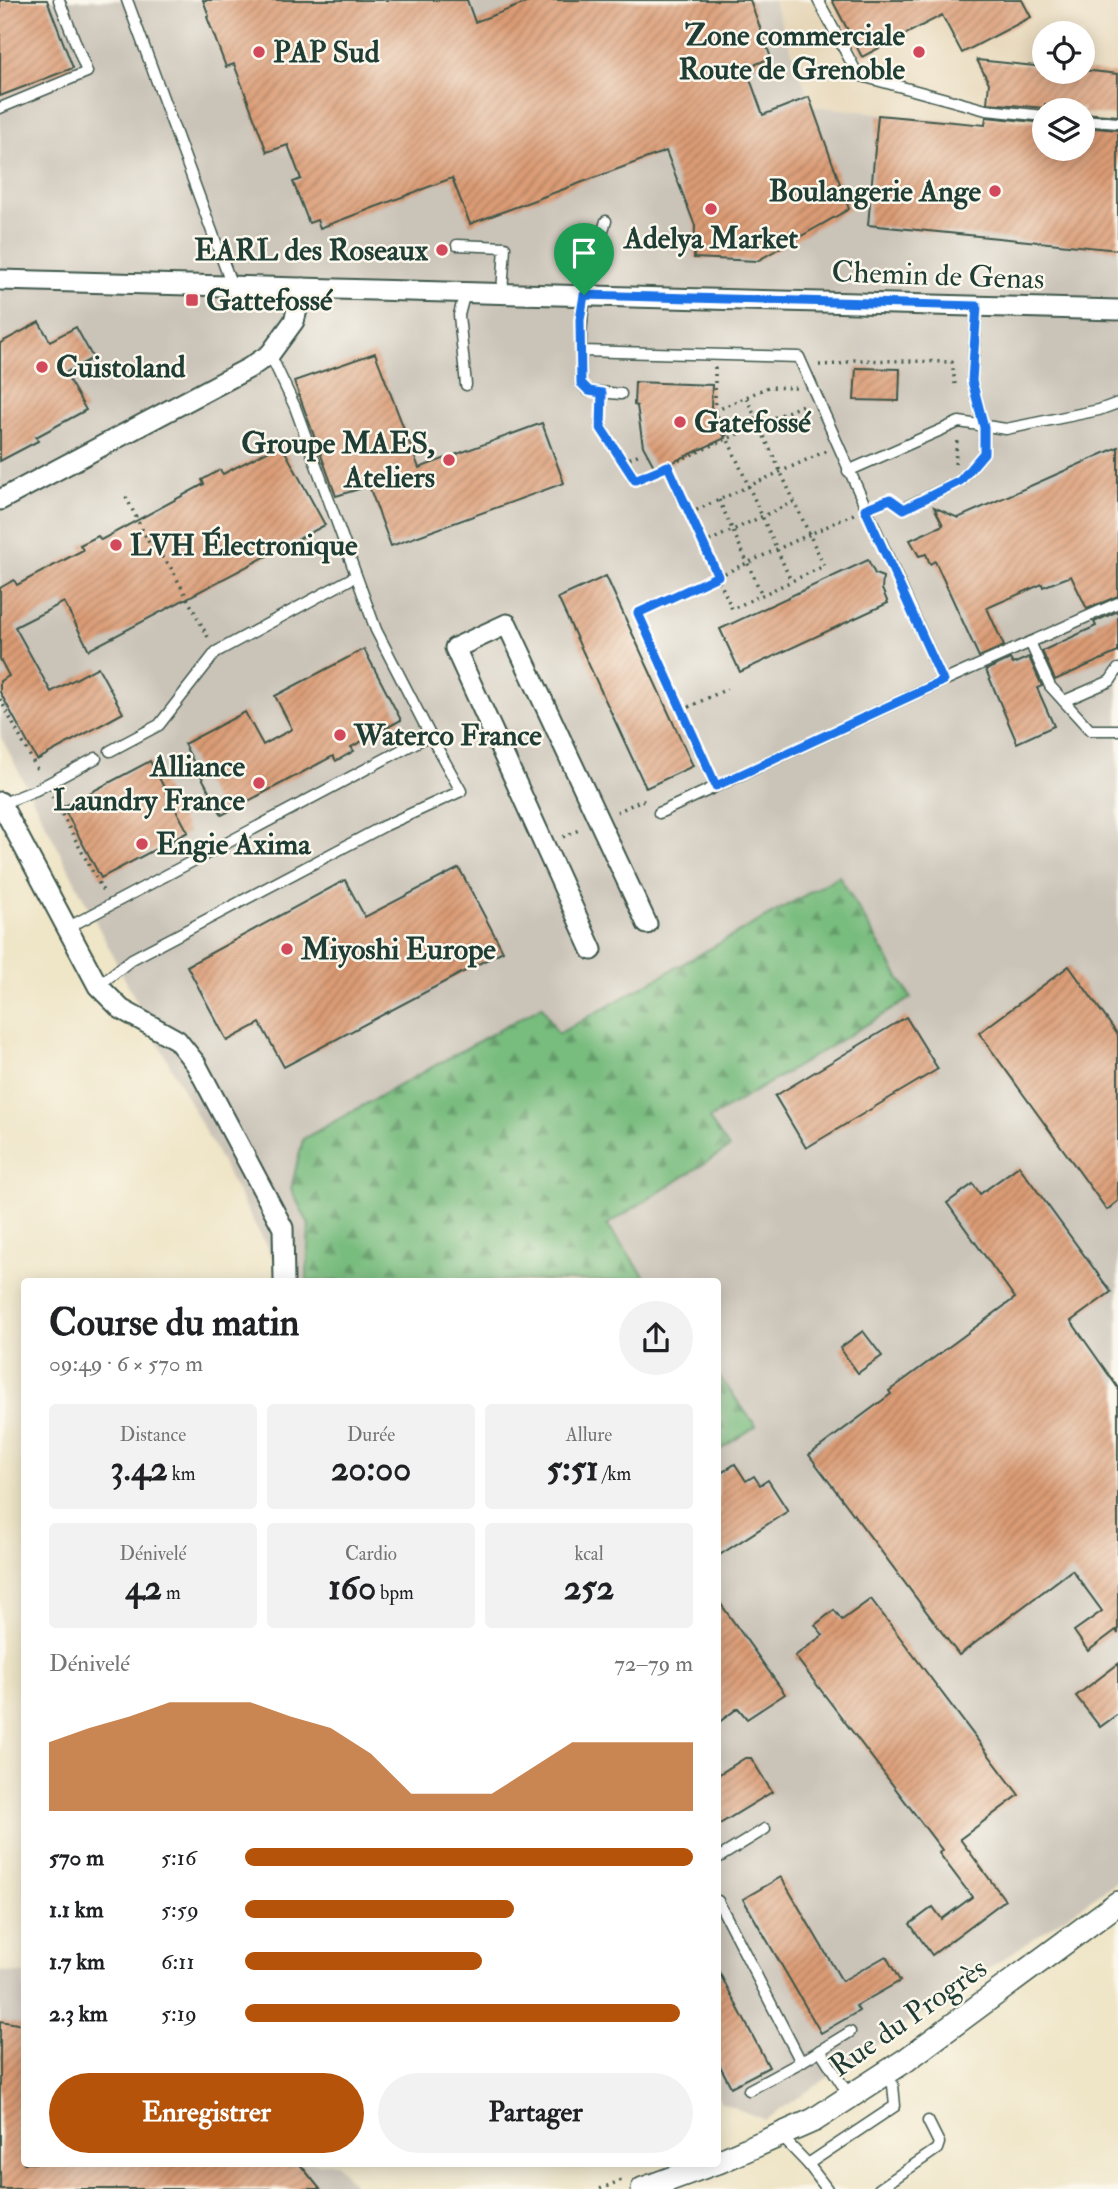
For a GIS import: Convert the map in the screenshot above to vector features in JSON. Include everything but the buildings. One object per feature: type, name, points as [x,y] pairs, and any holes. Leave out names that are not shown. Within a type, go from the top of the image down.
[{"type":"street","name":"Chemin de Genas","points":[[0,280],[1118,310]]},
{"type":"street","points":[[0,500],[270,354],[294,321],[303,288]]},
{"type":"street","points":[[592,950],[455,648],[508,624],[647,925]]},
{"type":"street","points":[[0,803],[98,986],[121,1009],[177,1040],[196,1065],[283,1228],[284,1278]]},
{"type":"street","name":"Rue du Progrès","points":[[721,2158],[814,2120],[850,2097],[1118,1903]]},
{"type":"street","name":"Rue du Progrès","points":[[643,2189],[699,2167]]},
{"type":"lane","points":[[0,108],[88,72],[59,0]]},
{"type":"lane","points":[[127,0],[232,286]]},
{"type":"lane","points":[[818,0],[858,75],[986,110],[1032,115]]},
{"type":"lane","points":[[1095,121],[1118,123]]},
{"type":"lane","points":[[606,221],[584,295],[580,320],[581,383],[589,391],[621,394]]},
{"type":"lane","points":[[457,245],[505,247],[502,293]]},
{"type":"lane","points":[[465,292],[459,315],[466,385]]},
{"type":"lane","points":[[904,509],[960,481],[984,453],[984,427],[972,381],[977,306]]},
{"type":"lane","points":[[581,351],[799,357],[943,681]]},
{"type":"lane","points":[[98,986],[132,959],[384,826],[461,791],[376,630],[295,407],[270,354]]},
{"type":"lane","points":[[848,471],[959,422],[1006,429],[1099,410],[1118,403]]},
{"type":"lane","points":[[110,751],[159,725],[216,652],[356,576]]},
{"type":"lane","points":[[659,813],[1118,603]]},
{"type":"lane","points":[[1030,642],[1050,686],[1090,730],[1118,730]]},
{"type":"lane","points":[[1064,701],[1110,681],[1118,670]]},
{"type":"lane","points":[[67,928],[430,735]]},
{"type":"lane","points":[[0,803],[46,784],[96,758]]},
{"type":"lane","points":[[721,1856],[765,1829]]},
{"type":"lane","points":[[721,1907],[801,2062]]},
{"type":"lane","points":[[750,2090],[850,2032]]},
{"type":"lane","points":[[820,2050],[850,2097]]},
{"type":"lane","points":[[808,2164],[895,2106],[893,2085],[885,2074]]},
{"type":"lane","points":[[879,2189],[937,2149],[939,2143],[928,2121]]},
{"type":"lane","points":[[780,2136],[808,2164],[827,2189]]},
{"type":"path","points":[[716,355],[715,411],[791,581]]},
{"type":"path","points":[[715,411],[768,387],[803,388],[818,381],[814,369],[819,365],[840,365],[855,360],[952,362],[956,386]]},
{"type":"path","points":[[602,393],[601,428],[635,480],[817,398]]},
{"type":"path","points":[[668,466],[732,609],[824,566],[746,397]]},
{"type":"path","points":[[954,472],[959,422]]},
{"type":"path","points":[[689,513],[837,446]]},
{"type":"path","points":[[623,461],[640,454]]},
{"type":"path","points":[[126,497],[148,541],[170,566],[216,652]]},
{"type":"path","points":[[719,500],[762,595]]},
{"type":"path","points":[[703,544],[793,502]]},
{"type":"path","points":[[716,786],[638,613],[865,509]]},
{"type":"path","points":[[682,710],[727,689]]},
{"type":"path","points":[[0,699],[111,905]]},
{"type":"shaded area","points":[[0,0],[773,0],[812,106],[1032,130],[1032,161],[1095,161],[1095,146],[1118,139],[1118,1881],[765,2120],[721,2102],[721,1278],[283,1278],[148,1024],[0,735]]},
{"type":"shaded area","name":"Zone commerciale Route de Grenoble","points":[[773,0],[1118,0],[1118,139],[1095,136],[1095,98],[1032,98],[1032,130],[812,106]]},
{"type":"shaded area","points":[[0,1971],[21,1974],[21,2167],[339,2167],[357,2189],[0,2189]]},
{"type":"green space","points":[[839,876],[911,998],[709,1119],[729,1148],[607,1225],[646,1278],[307,1278],[309,1225],[291,1189],[303,1139],[542,1006],[558,1034]]},
{"type":"green space","points":[[721,1379],[756,1426],[721,1449]]},
{"type":"place","name":"PAP Sud","points":[[259,52]]},
{"type":"place","name":"Zone commerciale Route de Grenoble","points":[[919,52]]},
{"type":"place","name":"Boulangerie Ange","points":[[995,191]]},
{"type":"place","name":"Adelya Market","points":[[711,209]]},
{"type":"place","name":"EARL des Roseaux","points":[[442,250]]},
{"type":"place","name":"Gattefossé","points":[[192,300]]},
{"type":"place","name":"Cuistoland","points":[[42,367]]},
{"type":"place","name":"Gatefossé","points":[[680,422]]},
{"type":"place","name":"Groupe MAES, Ateliers","points":[[449,460]]},
{"type":"place","name":"LVH Électronique","points":[[116,545]]},
{"type":"place","name":"Waterco France","points":[[340,735]]},
{"type":"place","name":"Alliance Laundry France","points":[[259,783]]},
{"type":"place","name":"Engie Axima","points":[[142,844]]},
{"type":"place","name":"Miyoshi Europe","points":[[287,949]]},
{"type":"route","points":[[584,295],[977,306],[972,381],[984,427],[984,453],[960,481],[904,509],[890,499],[865,509],[943,681],[716,786],[638,613],[718,576],[668,466],[635,480],[601,428],[602,393],[589,391],[581,383],[580,320],[584,295]]}]
